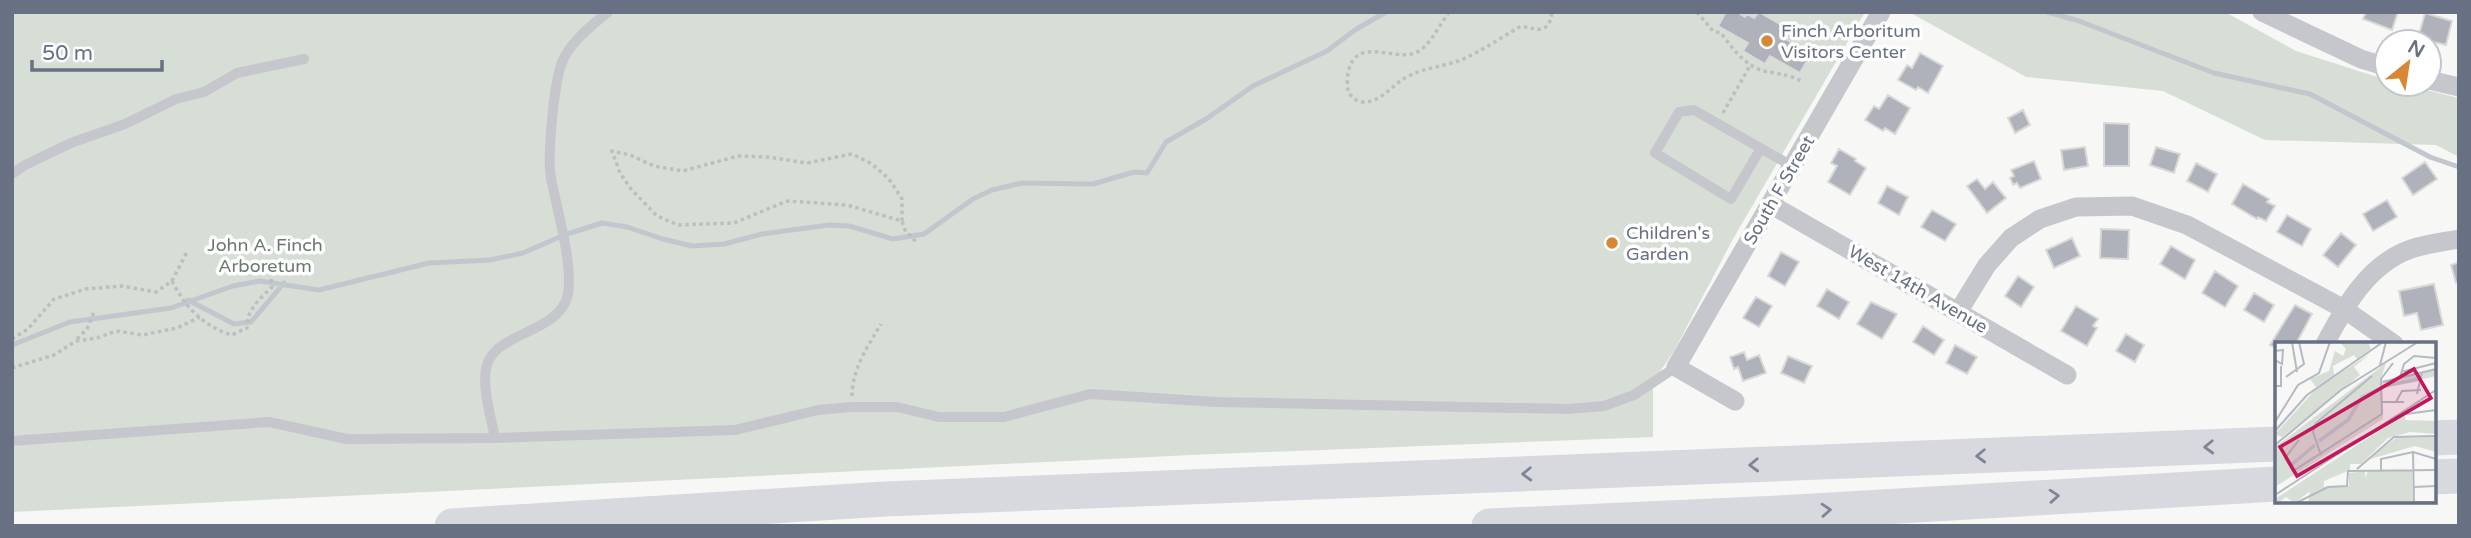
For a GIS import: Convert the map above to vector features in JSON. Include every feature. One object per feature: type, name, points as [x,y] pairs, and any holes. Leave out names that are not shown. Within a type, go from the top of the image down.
[{"type":"highway","points":[[2436,438],[2459,437]]},
{"type":"highway","points":[[452,526],[885,499],[2275,444]]},
{"type":"highway","points":[[2436,477],[2459,476]]},
{"type":"highway","points":[[1489,526],[1779,513],[2275,484]]},
{"type":"street","name":"South F Street","points":[[1676,367],[1881,12]]},
{"type":"street","points":[[2263,12],[2361,60],[2373,63]]},
{"type":"street","name":"West 14th Avenue","points":[[1770,204],[2067,375]]},
{"type":"street","points":[[1958,312],[1987,265],[2011,238],[2040,219],[2076,206],[2132,206],[2187,225],[2344,309],[2391,342]]},
{"type":"street","points":[[2326,342],[2344,309],[2376,268],[2410,249],[2459,239]]},
{"type":"street","points":[[1676,367],[1735,401]]},
{"type":"lane","points":[[495,438],[485,387],[488,361],[497,350],[554,317],[568,296],[569,271],[559,209],[550,176],[557,87],[563,58],[583,33],[608,12]]},
{"type":"lane","points":[[12,174],[24,165],[71,143],[125,124],[176,99],[204,92],[237,73],[304,59]]},
{"type":"lane","points":[[1761,148],[1731,199],[1655,153],[1679,112],[1694,110],[1761,148],[1792,166]]},
{"type":"lane","points":[[12,441],[269,422],[347,439],[495,438],[735,430],[818,410],[852,407],[897,407],[939,417],[1004,417],[1090,394],[1217,402],[1568,409],[1604,406],[1634,395],[1676,367]]},
{"type":"path","points":[[1449,12],[1423,48],[1415,53],[1401,55],[1370,51],[1359,55],[1351,63],[1348,75],[1348,90],[1352,97],[1357,101],[1375,100],[1404,79],[1423,70],[1462,59],[1521,26],[1545,29],[1551,23],[1552,12]]},
{"type":"path","points":[[1697,12],[1713,32],[1721,33],[1737,55],[1762,70],[1786,73],[1803,82]]},
{"type":"path","points":[[1727,105],[1751,64]]},
{"type":"path","points":[[902,220],[847,205],[787,201],[734,223],[678,225],[657,216],[631,189],[620,173],[612,151],[654,166],[683,171],[738,156],[807,163],[852,154],[872,164],[888,179],[902,199],[905,230],[916,242]]},
{"type":"path","points":[[12,339],[28,329],[54,299],[86,289],[122,286],[156,292],[172,281],[188,250]]},
{"type":"path","points":[[172,281],[186,304],[214,330],[232,335],[247,328],[246,319],[255,304],[272,287],[271,278]]},
{"type":"path","points":[[12,368],[54,355],[76,341],[92,320],[94,312]]},
{"type":"path","points":[[76,341],[117,331],[143,335],[177,328],[200,317]]},
{"type":"path","points":[[852,386],[861,358],[881,324]]},
{"type":"green space","name":"John A. Finch Arboretum","points":[[12,12],[1865,12],[1733,239],[1674,351],[1653,382],[1653,437],[1191,455],[12,512]]},
{"type":"green space","points":[[1909,12],[2225,12],[2296,51],[2373,76],[2373,98],[2443,98],[2443,94],[2459,98],[2459,157],[2436,145],[2265,140],[2163,91],[2026,77]]},
{"type":"building","name":"Finch Arboritum Visitors Center","points":[[1726,12],[1737,12],[1745,17],[1747,14],[1754,18],[1759,12],[1792,31],[1787,40],[1811,54],[1800,73],[1770,56],[1765,64],[1743,51],[1748,43],[1718,26]]},
{"type":"building","points":[[2366,12],[2398,12],[2393,28],[2363,19]]},
{"type":"building","points":[[2425,13],[2452,21],[2446,45],[2443,44],[2443,28],[2421,28]]},
{"type":"building","points":[[1920,53],[1943,66],[1928,93],[1898,80],[1907,65],[1912,68]]},
{"type":"building","points":[[1888,95],[1910,108],[1895,134],[1885,128],[1883,131],[1865,120],[1874,106],[1879,109]]},
{"type":"building","points":[[2023,110],[2030,125],[2015,133],[2008,118]]},
{"type":"building","points":[[2104,123],[2129,124],[2129,166],[2104,166]]},
{"type":"building","points":[[2085,147],[2088,166],[2064,170],[2061,150]]},
{"type":"building","points":[[2156,147],[2180,154],[2174,173],[2150,165]]},
{"type":"building","points":[[1839,149],[1866,168],[1850,195],[1828,182],[1837,166],[1831,163]]},
{"type":"building","points":[[2034,161],[2041,179],[2020,188],[2017,183],[2013,185],[2010,178],[2014,176],[2011,170]]},
{"type":"building","points":[[2425,162],[2437,179],[2413,195],[2402,178]]},
{"type":"building","points":[[2196,163],[2217,174],[2208,192],[2187,181]]},
{"type":"building","points":[[1977,179],[1985,189],[1993,182],[2006,198],[1987,213],[1967,186]]},
{"type":"building","points":[[2243,184],[2269,199],[2267,202],[2275,206],[2266,221],[2258,217],[2257,219],[2232,204]]},
{"type":"building","points":[[1887,186],[1908,197],[1899,215],[1878,203]]},
{"type":"building","points":[[2387,200],[2397,217],[2373,231],[2363,214]]},
{"type":"building","points":[[1932,210],[1956,224],[1945,241],[1921,227]]},
{"type":"building","points":[[2287,215],[2311,229],[2302,246],[2277,232]]},
{"type":"building","points":[[2101,229],[2129,230],[2128,259],[2100,258]]},
{"type":"building","points":[[2341,233],[2356,245],[2338,267],[2323,255]]},
{"type":"building","points":[[2072,238],[2080,256],[2054,268],[2046,250]]},
{"type":"building","points":[[2171,246],[2195,260],[2185,279],[2160,264]]},
{"type":"building","points":[[1781,252],[1799,262],[1785,286],[1768,276]]},
{"type":"building","points":[[2459,262],[2459,283],[2456,283],[2451,265]]},
{"type":"building","points":[[2215,271],[2238,286],[2225,307],[2202,293]]},
{"type":"building","points":[[2018,276],[2034,287],[2021,307],[2005,296]]},
{"type":"building","points":[[2434,284],[2443,325],[2421,330],[2417,313],[2404,316],[2399,291]]},
{"type":"building","points":[[1827,289],[1849,302],[1839,319],[1817,306]]},
{"type":"building","points":[[2254,293],[2274,305],[2264,322],[2244,310]]},
{"type":"building","points":[[1756,297],[1772,306],[1759,327],[1743,318]]},
{"type":"building","points":[[1871,302],[1897,314],[1882,339],[1857,324]]},
{"type":"building","points":[[2295,305],[2312,314],[2297,342],[2275,342],[2275,348],[2270,345]]},
{"type":"building","points":[[2076,306],[2098,319],[2093,326],[2097,328],[2087,346],[2061,331]]},
{"type":"building","points":[[1923,326],[1944,340],[1934,355],[1913,342]]},
{"type":"building","points":[[2126,334],[2144,345],[2135,362],[2116,351]]},
{"type":"building","points":[[1955,345],[1977,357],[1967,374],[1946,363]]},
{"type":"building","points":[[1744,352],[1747,360],[1759,355],[1766,373],[1743,381],[1738,367],[1734,369],[1730,357]]},
{"type":"building","points":[[1788,356],[1812,366],[1804,383],[1781,373]]},
{"type":"waterway","points":[[12,345],[70,322],[171,308],[233,286],[260,281],[319,290],[429,263],[490,260],[523,253],[564,235],[602,223],[627,227],[692,246],[724,244],[762,234],[829,225],[849,226],[893,239],[924,234],[973,199],[992,190],[1022,183],[1093,184],[1134,172],[1147,173],[1166,142],[1206,119],[1253,86],[1327,51],[1386,12]]},
{"type":"waterway","points":[[2047,12],[2079,21],[2214,73],[2310,94],[2430,157],[2459,167]]},
{"type":"waterway","points":[[188,300],[234,324],[251,322],[284,283]]},
{"type":"place","name":"Finch Arboritum Visitors Center","points":[[1767,41]]},
{"type":"place","name":"Children's Garden","points":[[1612,243]]}]
